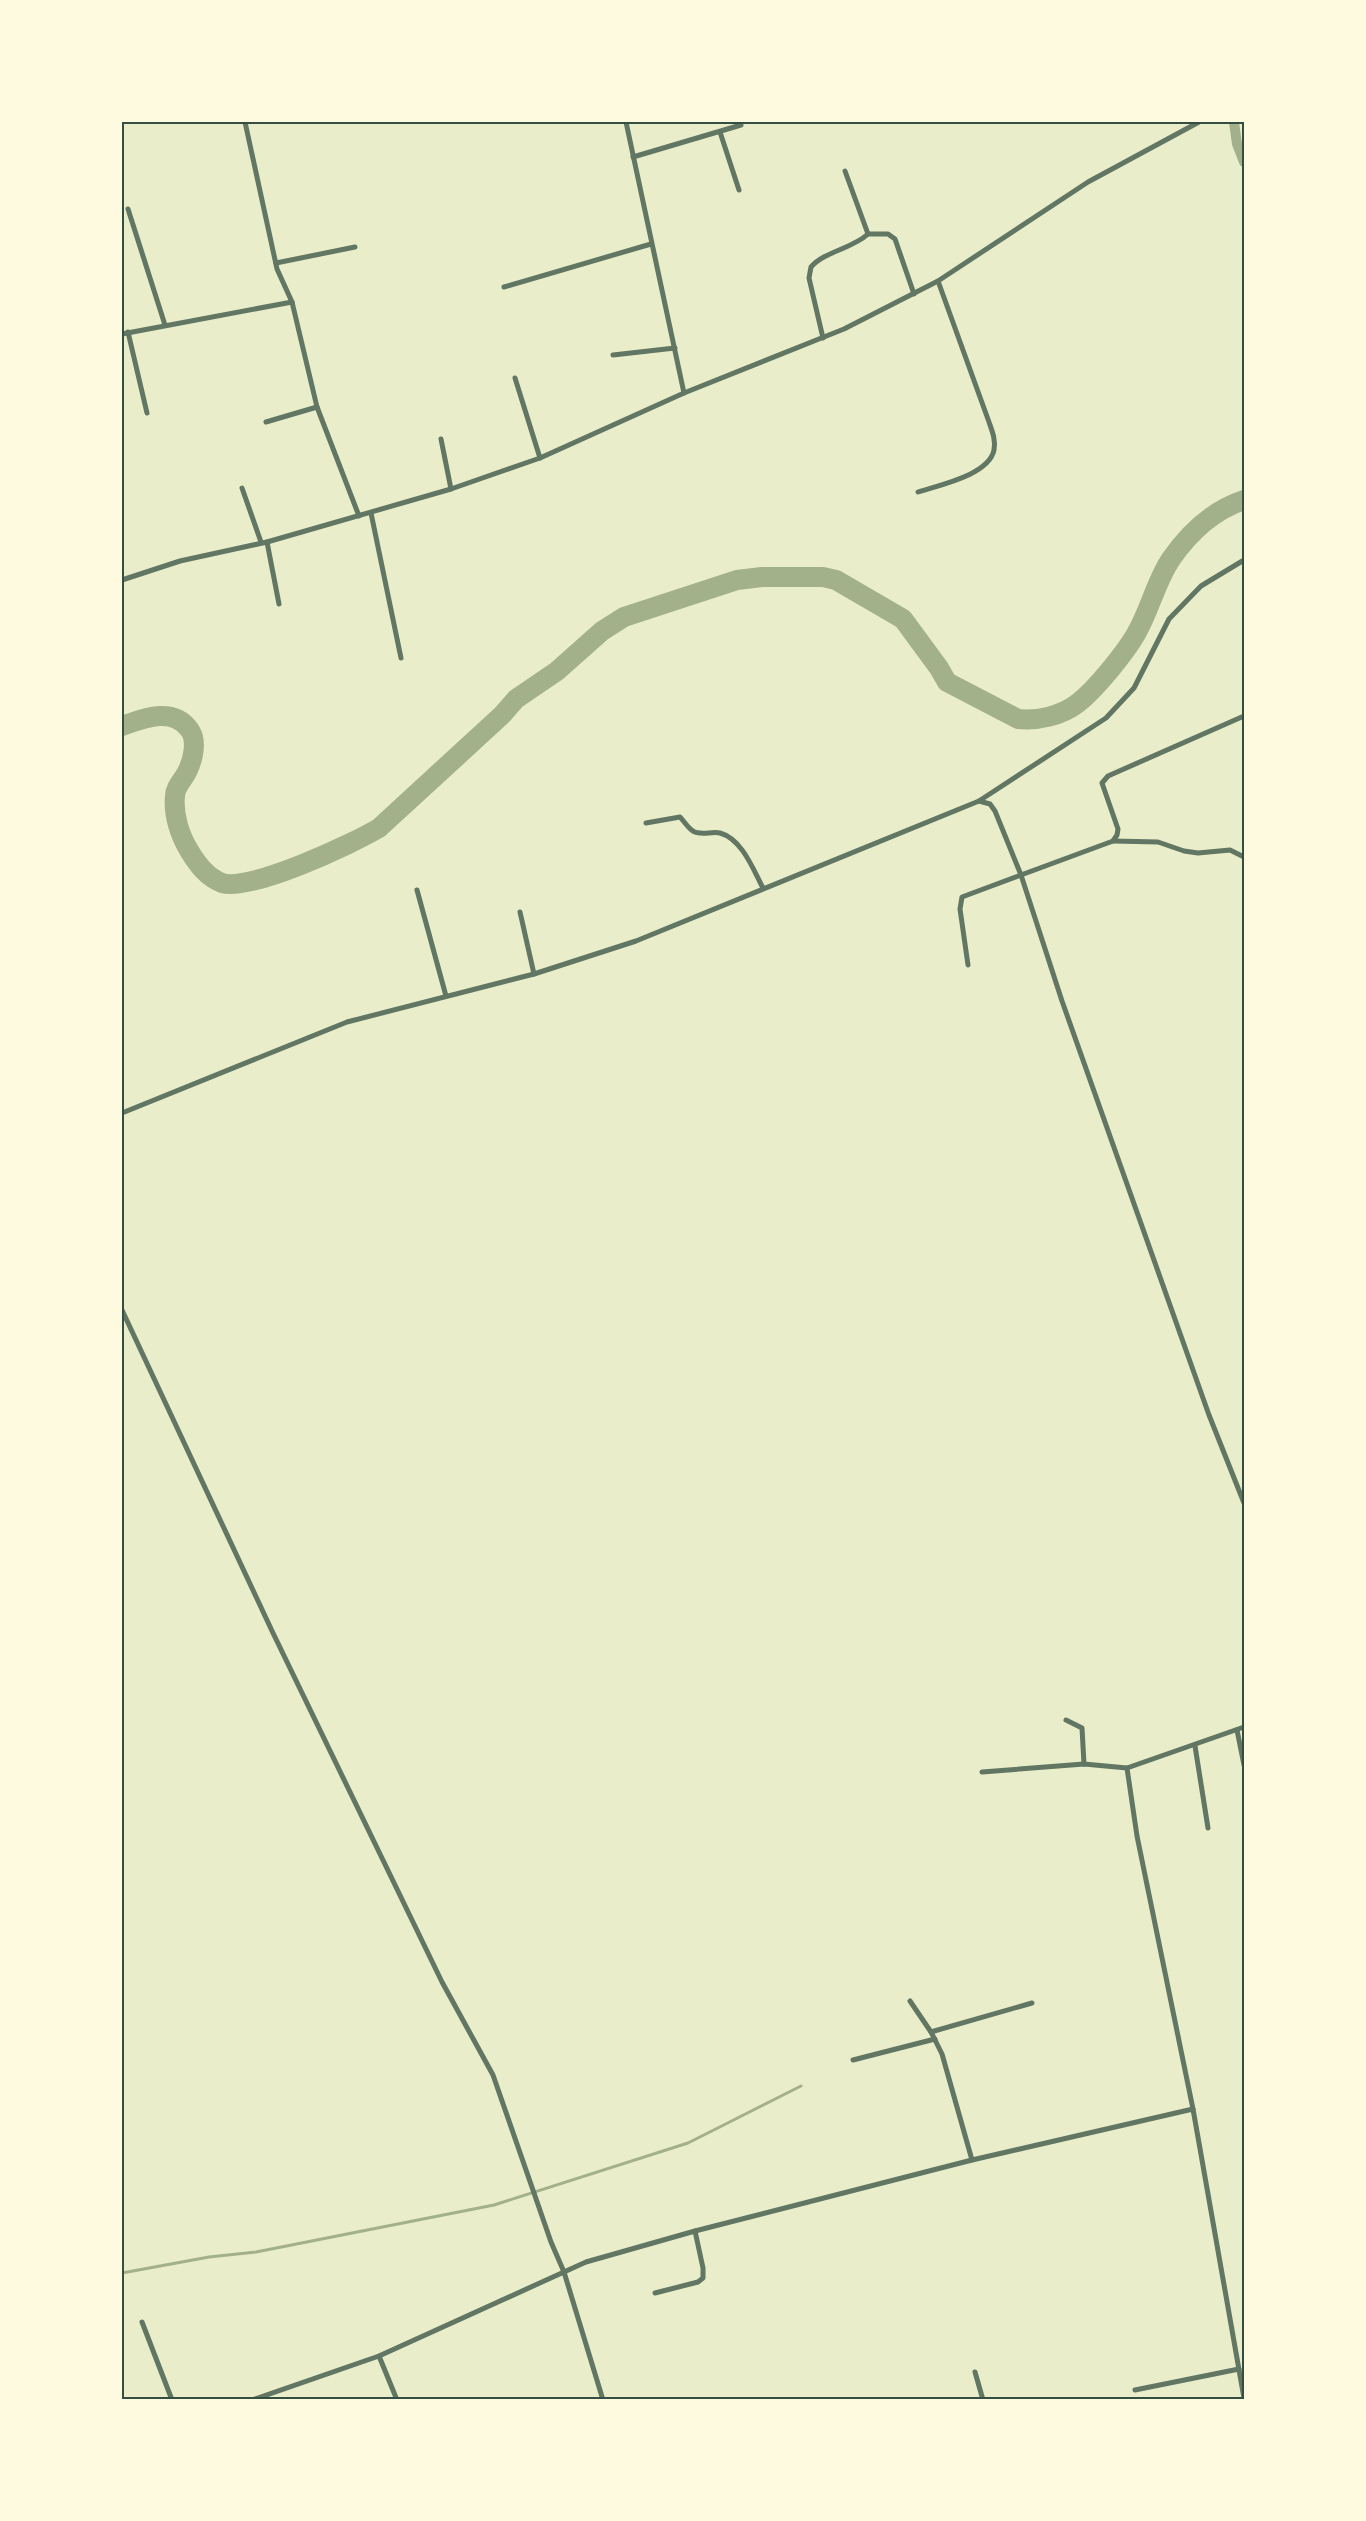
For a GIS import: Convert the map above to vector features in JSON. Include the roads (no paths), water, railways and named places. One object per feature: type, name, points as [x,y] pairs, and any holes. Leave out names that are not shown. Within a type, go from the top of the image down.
[{"type":"street","points":[[245,122],[276,263],[292,302],[317,407],[359,516]]},
{"type":"street","points":[[626,122],[684,393]]},
{"type":"street","points":[[1181,122],[1184,129]]},
{"type":"street","points":[[122,580],[180,561],[264,542],[452,489],[540,458],[684,393],[823,338],[938,281],[1088,182],[1199,122]]},
{"type":"street","points":[[633,157],[741,125]]},
{"type":"street","points":[[720,132],[739,190]]},
{"type":"street","points":[[845,171],[868,234]]},
{"type":"street","points":[[128,209],[165,325]]},
{"type":"street","points":[[823,338],[809,278],[811,267],[868,234],[892,236],[914,294]]},
{"type":"street","points":[[504,287],[651,244]]},
{"type":"street","points":[[276,263],[355,247]]},
{"type":"street","points":[[918,492],[963,477],[980,468],[994,452],[995,441],[989,422],[938,281]]},
{"type":"street","points":[[147,413],[125,333],[292,302]]},
{"type":"street","points":[[613,356],[675,348]]},
{"type":"street","points":[[515,378],[540,458]]},
{"type":"street","points":[[266,422],[317,407]]},
{"type":"street","points":[[441,439],[452,489]]},
{"type":"street","points":[[242,488],[264,542],[279,604]]},
{"type":"street","points":[[371,513],[401,658]]},
{"type":"street","points":[[122,1113],[347,1022],[534,974],[636,941],[979,801],[1106,718],[1134,688],[1170,619],[1201,586],[1245,560]]},
{"type":"street","points":[[1113,841],[1118,829],[1103,790],[1104,779],[1245,716]]},
{"type":"street","points":[[979,801],[990,804],[995,811],[1021,875],[1074,1035],[1209,1415],[1245,1503]]},
{"type":"street","points":[[646,823],[680,817],[697,833],[719,833],[729,837],[748,858],[762,888]]},
{"type":"street","points":[[969,965],[960,909],[962,897],[1113,841],[1158,842],[1198,853],[1230,850],[1245,857]]},
{"type":"street","points":[[417,890],[446,996]]},
{"type":"street","points":[[520,912],[534,974]]},
{"type":"street","points":[[122,1310],[273,1633],[442,1982],[493,2075],[564,2272],[603,2400]]},
{"type":"street","points":[[1066,1719],[1082,1728],[1084,1764]]},
{"type":"street","points":[[982,1772],[1084,1764],[1127,1768],[1245,1727]]},
{"type":"street","points":[[1237,1730],[1245,1765]]},
{"type":"street","points":[[1195,1746],[1208,1828]]},
{"type":"street","points":[[1127,1768],[1139,1848],[1193,2109],[1245,2398]]},
{"type":"street","points":[[910,2001],[931,2032],[942,2054],[972,2160]]},
{"type":"street","points":[[931,2032],[1032,2003]]},
{"type":"street","points":[[853,2060],[935,2039]]},
{"type":"street","points":[[252,2400],[379,2356],[586,2262],[695,2231],[972,2160],[1193,2109]]},
{"type":"street","points":[[655,2293],[698,2282],[703,2278],[695,2231]]},
{"type":"street","points":[[142,2322],[172,2400]]},
{"type":"street","points":[[379,2356],[397,2400]]},
{"type":"street","points":[[1135,2390],[1239,2369]]},
{"type":"street","points":[[975,2372],[983,2400]]},
{"type":"waterway","points":[[1234,122],[1237,144],[1244,162]]},
{"type":"waterway","points":[[122,726],[148,718],[166,716],[182,722],[189,729],[194,744],[193,756],[176,790],[178,825],[190,852],[207,874],[222,883],[236,884],[277,874],[301,865],[379,828],[502,715],[516,699],[557,671],[602,631],[624,617],[737,580],[762,577],[823,577],[836,580],[903,619],[947,682],[1018,719],[1041,718],[1057,714],[1071,708],[1085,697],[1125,651],[1141,625],[1166,568],[1186,540],[1212,516],[1244,500]]},
{"type":"waterway","points":[[122,2273],[209,2257],[256,2252],[494,2205],[688,2143],[801,2086]]}]
